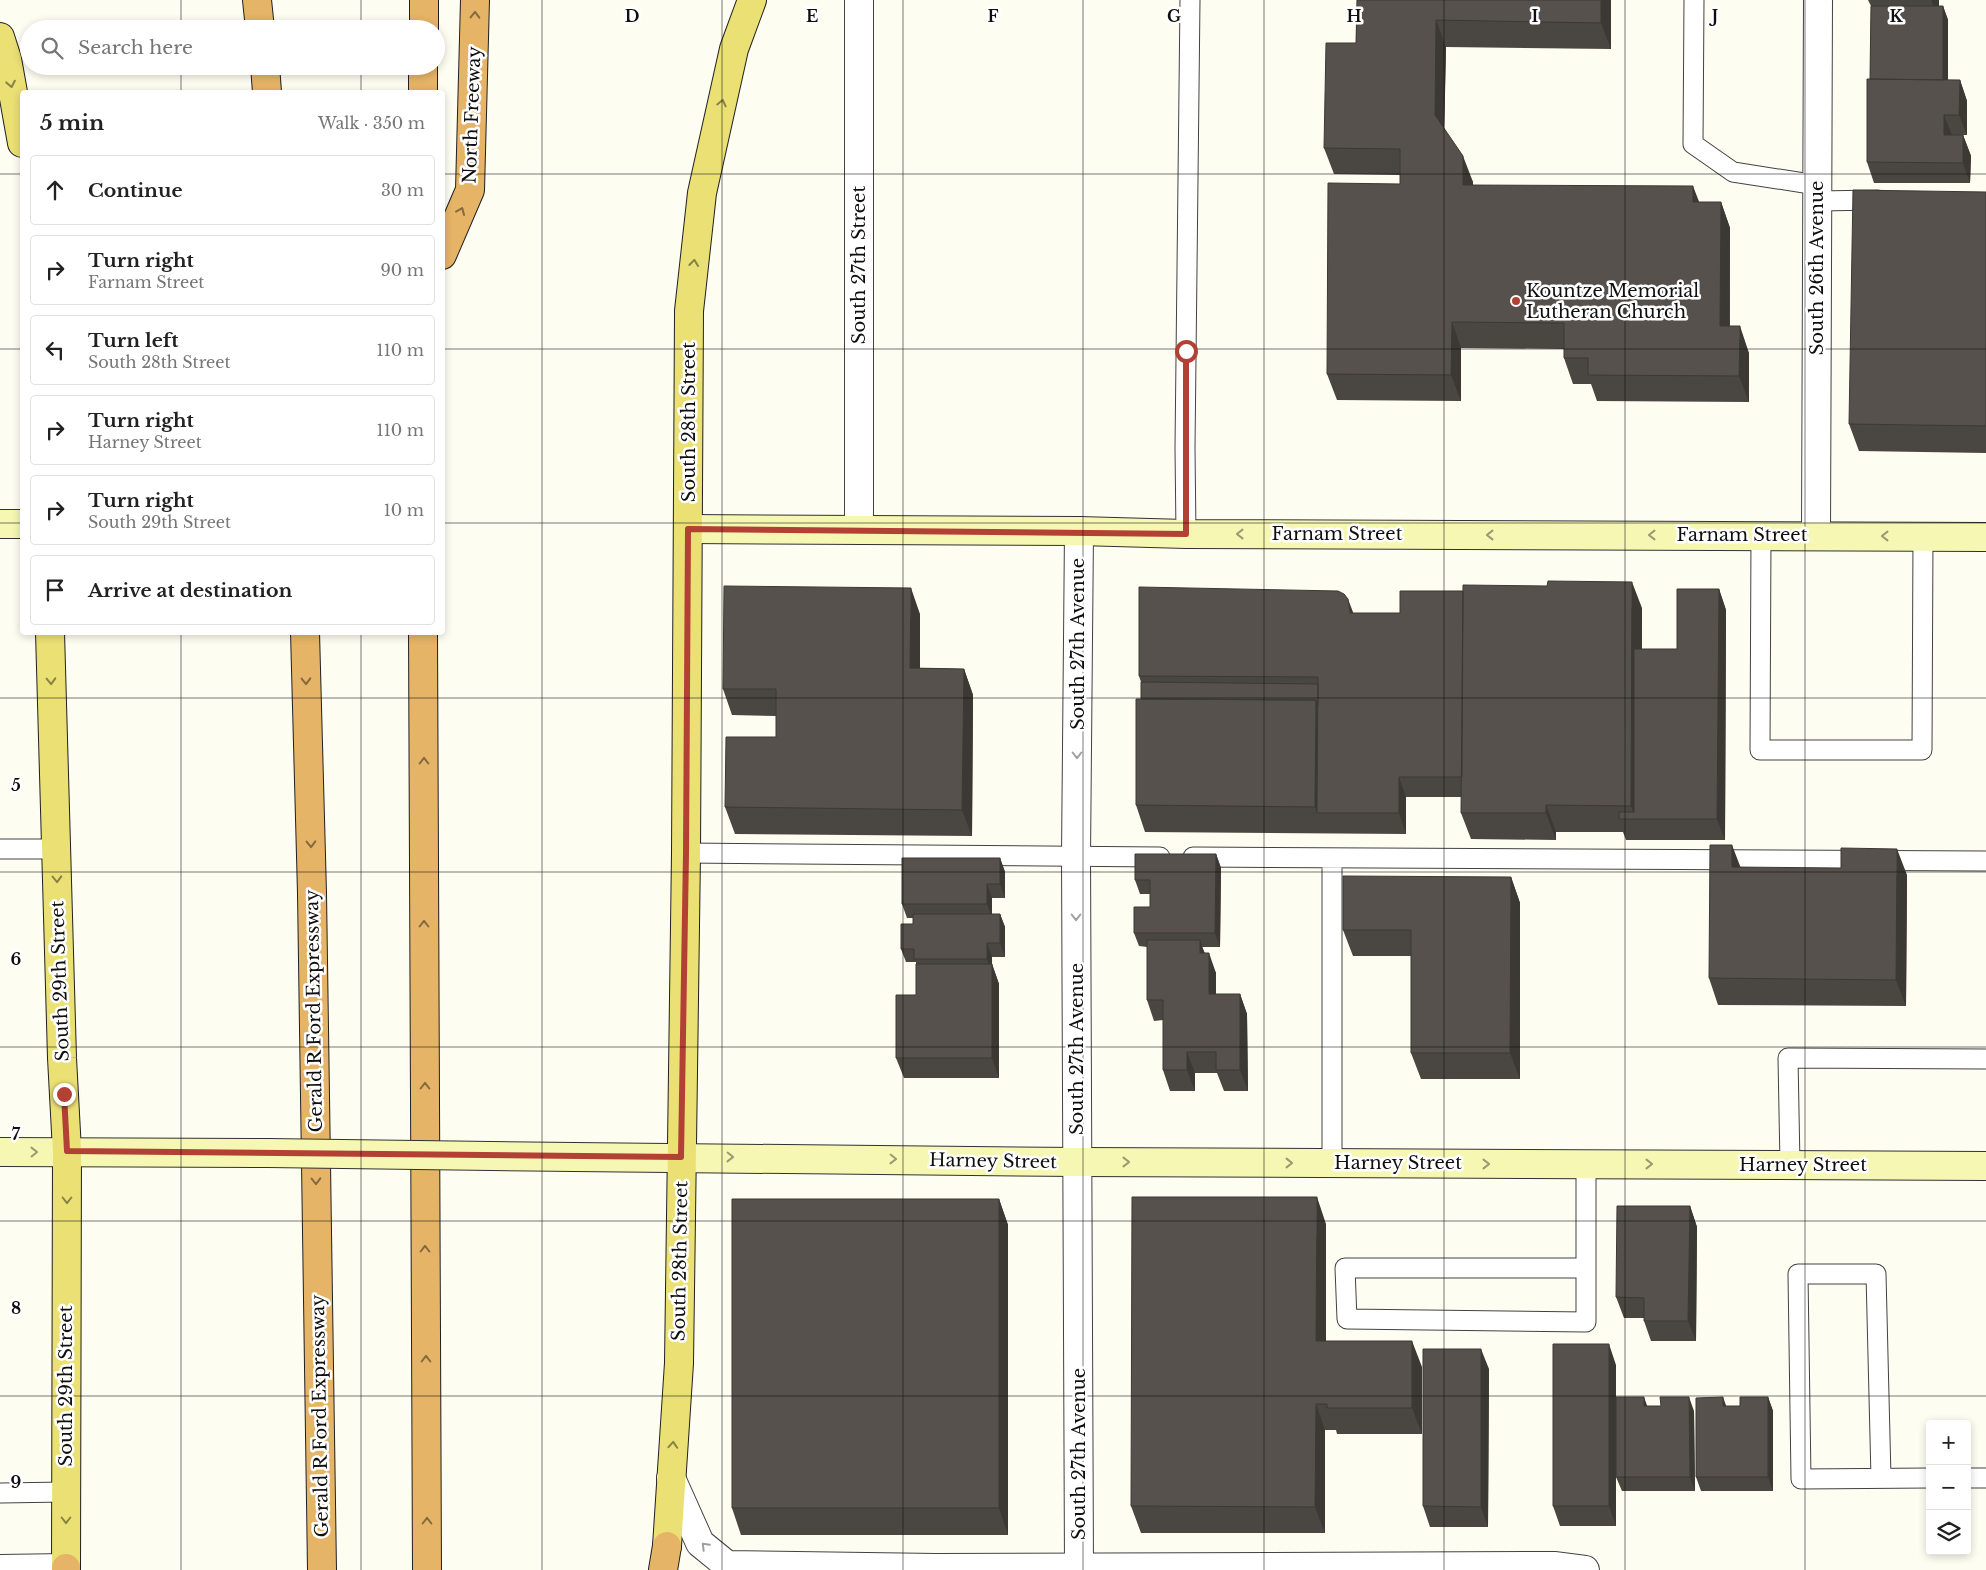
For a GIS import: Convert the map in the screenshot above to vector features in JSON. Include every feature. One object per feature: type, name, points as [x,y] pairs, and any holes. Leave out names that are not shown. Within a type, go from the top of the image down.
[{"type":"highway","points":[[257,0],[259,20]]},
{"type":"highway","points":[[277,0],[278,20]]},
{"type":"highway","points":[[424,0],[424,20]]},
{"type":"highway","name":"North Freeway","points":[[445,249],[470,190],[475,0]]},
{"type":"highway","points":[[265,75],[268,90]]},
{"type":"highway","points":[[279,75],[280,90]]},
{"type":"highway","points":[[423,75],[423,90]]},
{"type":"highway","name":"Gerald R Ford Expressway","points":[[305,635],[312,913],[322,1570]]},
{"type":"highway","points":[[423,635],[427,1570]]},
{"type":"main road","name":"South 28th Street","points":[[666,1562],[679,1363],[686,853],[689,311],[702,193],[734,49],[752,0]]},
{"type":"main road","points":[[0,37],[20,132]]},
{"type":"main road","points":[[0,524],[20,524]]},
{"type":"main road","name":"Farnam Street","points":[[688,529],[1078,531],[1186,534],[1986,537]]},
{"type":"main road","name":"South 29th Street","points":[[50,635],[62,1048],[67,1151],[66,1570]]},
{"type":"main road","name":"Harney Street","points":[[0,1152],[67,1151],[1078,1162],[1986,1166]]},
{"type":"street","name":"South 27th Street","points":[[859,0],[859,529]]},
{"type":"street","name":"South 26th Avenue","points":[[1816,536],[1818,0]]},
{"type":"street","name":"South 27th Avenue","points":[[1078,531],[1076,856],[1079,1567]]},
{"type":"street","points":[[671,1478],[700,1543],[727,1565],[936,1568],[1554,1566],[1585,1570]]},
{"type":"street","points":[[0,1568],[66,1570]]},
{"type":"lane","points":[[1186,534],[1190,0]]},
{"type":"lane","points":[[1694,0],[1693,144],[1733,172],[1817,193],[1897,200]]},
{"type":"lane","points":[[1761,536],[1760,750],[1922,750],[1923,536]]},
{"type":"lane","points":[[0,849],[56,849]]},
{"type":"lane","points":[[686,853],[1986,861]]},
{"type":"lane","points":[[1332,858],[1332,1163]]},
{"type":"lane","points":[[1790,1165],[1788,1058],[1986,1059]]},
{"type":"lane","points":[[1585,1268],[1345,1268],[1347,1319],[1586,1322],[1586,1164]]},
{"type":"lane","points":[[1881,1478],[1876,1274],[1798,1274],[1801,1479],[1926,1478]]},
{"type":"lane","points":[[1971,1478],[1986,1478]]},
{"type":"lane","points":[[0,1493],[66,1492]]},
{"type":"building","points":[[1357,0],[1601,0],[1601,23],[1436,20],[1435,115],[1463,156],[1463,185],[1693,186],[1693,202],[1721,202],[1720,326],[1740,326],[1739,376],[1588,375],[1588,358],[1564,358],[1564,323],[1452,322],[1451,375],[1327,374],[1328,183],[1400,184],[1400,149],[1324,148],[1326,43],[1356,43]]},
{"type":"building","points":[[1871,6],[1943,6],[1943,80],[1870,79]]},
{"type":"building","points":[[1867,79],[1960,80],[1959,115],[1944,115],[1944,135],[1963,135],[1963,163],[1867,162]]},
{"type":"building","points":[[1853,190],[1986,192],[1986,426],[1849,424]]},
{"type":"building","points":[[1548,581],[1632,582],[1631,806],[1546,805],[1546,813],[1461,813],[1463,585],[1547,586]]},
{"type":"building","points":[[724,586],[911,588],[910,668],[964,669],[962,810],[725,807],[726,737],[776,737],[776,689],[723,689]]},
{"type":"building","points":[[1139,587],[1338,591],[1348,599],[1350,613],[1400,613],[1400,591],[1463,591],[1462,777],[1399,777],[1399,813],[1317,813],[1318,677],[1139,676]]},
{"type":"building","points":[[1677,589],[1719,589],[1717,819],[1619,819],[1619,812],[1634,812],[1634,649],[1677,649]]},
{"type":"building","points":[[1141,682],[1318,684],[1318,705],[1316,700],[1141,699]]},
{"type":"building","points":[[1136,699],[1316,700],[1315,807],[1136,805]]},
{"type":"building","points":[[1710,845],[1732,845],[1732,867],[1841,868],[1841,848],[1897,849],[1896,980],[1709,978]]},
{"type":"building","points":[[1135,854],[1216,854],[1215,933],[1134,933],[1134,907],[1150,907],[1150,880],[1135,880]]},
{"type":"building","points":[[902,858],[1000,858],[1000,884],[987,884],[987,904],[902,904]]},
{"type":"building","points":[[1343,876],[1511,877],[1510,1053],[1411,1053],[1411,930],[1343,930]]},
{"type":"building","points":[[913,914],[1000,914],[1000,943],[987,943],[987,959],[914,959],[914,949],[901,949],[901,924],[913,924]]},
{"type":"building","points":[[1147,940],[1200,940],[1200,953],[1209,953],[1209,994],[1240,994],[1240,1070],[1216,1070],[1216,1052],[1187,1052],[1187,1070],[1163,1070],[1163,1000],[1147,1000]]},
{"type":"building","points":[[916,964],[992,964],[992,1058],[896,1058],[896,995],[916,995]]},
{"type":"building","points":[[1132,1197],[1317,1197],[1316,1341],[1412,1341],[1412,1408],[1327,1408],[1327,1404],[1316,1404],[1315,1507],[1131,1506]]},
{"type":"building","points":[[732,1199],[999,1199],[999,1508],[732,1508]]},
{"type":"building","points":[[1617,1206],[1690,1206],[1688,1321],[1644,1321],[1644,1298],[1616,1297]]},
{"type":"building","points":[[1553,1344],[1609,1344],[1609,1506],[1553,1506]]},
{"type":"building","points":[[1423,1349],[1481,1349],[1481,1507],[1423,1506]]},
{"type":"building","points":[[1616,1397],[1644,1397],[1644,1406],[1661,1406],[1660,1397],[1689,1397],[1690,1477],[1616,1477]]},
{"type":"building","points":[[1723,1397],[1723,1406],[1740,1406],[1740,1397],[1768,1397],[1768,1477],[1696,1477],[1696,1398]]},
{"type":"place","name":"Kountze Memorial Lutheran Church","points":[[1516,301]]},
{"type":"route","points":[[64,1094],[67,1151],[681,1157],[686,853],[688,529],[1078,531],[1186,534],[1186,351]]}]
